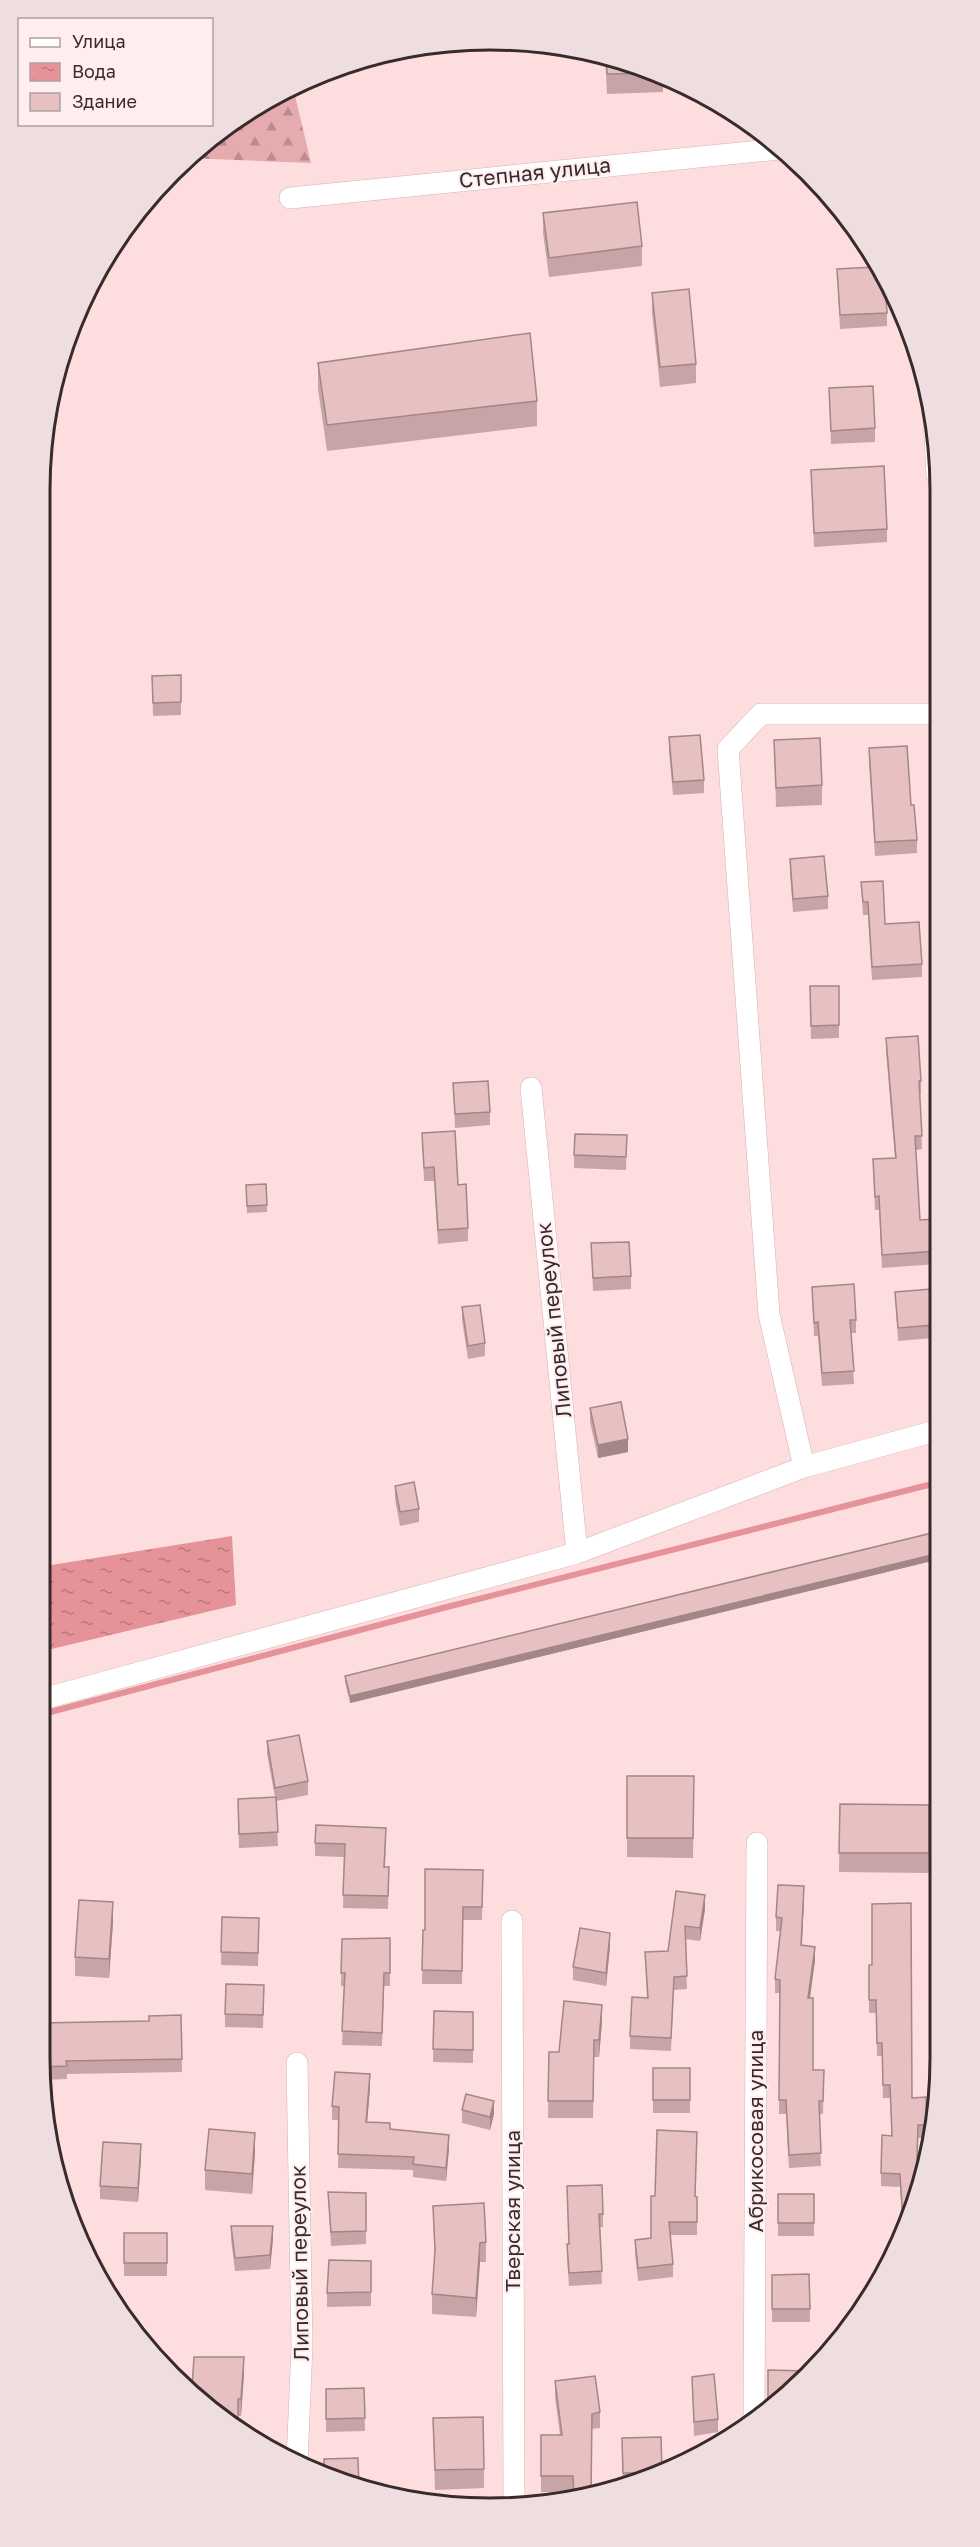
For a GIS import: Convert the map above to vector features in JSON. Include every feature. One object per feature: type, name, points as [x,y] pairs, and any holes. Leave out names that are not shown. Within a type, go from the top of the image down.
[{"type":"street","name":"Степная улица","points":[[290,198],[769,150]]},
{"type":"street","points":[[804,1467],[769,1314],[728,749],[761,714],[930,714]]},
{"type":"street","name":"Липовый переулок","points":[[531,1088],[577,1553]]},
{"type":"street","points":[[50,1697],[577,1553],[804,1467],[930,1432]]},
{"type":"street","name":"Абрикосовая улица","points":[[754,2409],[757,1843]]},
{"type":"street","name":"Тверская улица","points":[[512,1921],[514,2497]]},
{"type":"street","name":"Липовый переулок","points":[[297,2063],[302,2346],[297,2453]]},
{"type":"green space","points":[[295,95],[311,163],[201,159],[245,124]]},
{"type":"water","points":[[232,1536],[236,1605],[50,1649],[50,1565]]},
{"type":"building","points":[[607,66],[633,73],[607,74]]},
{"type":"building","points":[[637,202],[642,246],[549,258],[543,213]]},
{"type":"building","points":[[869,267],[886,297],[887,313],[840,315],[837,269]]},
{"type":"building","points":[[689,289],[696,364],[660,367],[652,293]]},
{"type":"building","points":[[530,333],[537,401],[327,425],[318,363]]},
{"type":"building","points":[[873,386],[875,428],[831,431],[829,388]]},
{"type":"building","points":[[884,466],[887,529],[814,533],[811,470]]},
{"type":"building","points":[[181,675],[181,702],[153,703],[152,676]]},
{"type":"building","points":[[700,735],[704,780],[673,782],[669,737]]},
{"type":"building","points":[[820,738],[822,785],[776,788],[774,740]]},
{"type":"building","points":[[907,746],[911,805],[914,805],[917,840],[875,842],[869,748]]},
{"type":"building","points":[[824,856],[828,896],[793,899],[790,859]]},
{"type":"building","points":[[883,881],[885,924],[919,922],[922,964],[872,967],[868,902],[863,902],[861,882]]},
{"type":"building","points":[[810,986],[839,986],[839,1025],[811,1026]]},
{"type":"building","points":[[918,1036],[922,1136],[915,1136],[920,1220],[930,1219],[930,1252],[882,1255],[879,1196],[875,1197],[873,1159],[896,1158],[886,1038]]},
{"type":"building","points":[[488,1081],[490,1112],[455,1114],[453,1083]]},
{"type":"building","points":[[455,1131],[458,1185],[466,1184],[468,1228],[438,1230],[434,1167],[424,1168],[422,1133]]},
{"type":"building","points":[[575,1134],[627,1135],[626,1157],[574,1155]]},
{"type":"building","points":[[266,1184],[267,1205],[247,1206],[246,1185]]},
{"type":"building","points":[[629,1242],[631,1276],[593,1278],[591,1243]]},
{"type":"building","points":[[854,1284],[856,1320],[850,1320],[854,1371],[822,1373],[818,1322],[814,1323],[812,1287]]},
{"type":"building","points":[[930,1289],[930,1325],[898,1328],[895,1292]]},
{"type":"building","points":[[480,1305],[485,1343],[468,1346],[462,1307]]},
{"type":"building","points":[[621,1402],[628,1439],[598,1445],[590,1408]]},
{"type":"building","points":[[414,1482],[419,1509],[400,1512],[395,1486]]},
{"type":"building","points":[[930,1533],[930,1555],[350,1696],[345,1676]]},
{"type":"building","points":[[299,1735],[308,1781],[275,1788],[267,1741]]},
{"type":"building","points":[[627,1776],[694,1776],[693,1838],[627,1838]]},
{"type":"building","points":[[276,1797],[278,1832],[239,1834],[238,1799]]},
{"type":"building","points":[[840,1804],[929,1805],[929,1853],[839,1853]]},
{"type":"building","points":[[316,1825],[386,1828],[384,1867],[389,1867],[388,1896],[343,1895],[345,1844],[315,1843]]},
{"type":"building","points":[[425,1869],[483,1870],[482,1907],[463,1907],[462,1971],[422,1970],[423,1930],[425,1930]]},
{"type":"building","points":[[778,1885],[804,1886],[801,1945],[815,1947],[808,1998],[813,1998],[813,2070],[824,2070],[823,2101],[819,2101],[821,2153],[789,2155],[786,2100],[779,2100],[780,1980],[775,1979],[782,1918],[776,1917]]},
{"type":"building","points":[[676,1891],[705,1895],[700,1928],[685,1926],[687,1976],[674,1977],[671,2038],[630,2036],[632,1997],[648,1998],[645,1952],[668,1951]]},
{"type":"building","points":[[79,1900],[113,1902],[109,1959],[75,1957]]},
{"type":"building","points":[[911,1903],[912,2098],[926,2097],[927,2116],[925,2125],[918,2125],[917,2164],[902,2211],[900,2174],[881,2173],[882,2135],[892,2136],[890,2085],[883,2085],[882,2043],[877,2043],[876,2000],[869,2000],[869,1965],[872,1965],[872,1904]]},
{"type":"building","points":[[222,1917],[259,1918],[258,1953],[221,1952]]},
{"type":"building","points":[[580,1928],[610,1933],[606,1973],[573,1967]]},
{"type":"building","points":[[390,1938],[390,1973],[384,1973],[382,2033],[342,2031],[345,1973],[341,1973],[342,1939]]},
{"type":"building","points":[[226,1984],[264,1985],[263,2015],[225,2014]]},
{"type":"building","points":[[564,2001],[602,2005],[599,2040],[594,2040],[593,2101],[548,2101],[549,2052],[559,2052]]},
{"type":"building","points":[[434,2011],[473,2012],[473,2050],[433,2049]]},
{"type":"building","points":[[181,2015],[182,2059],[66,2061],[67,2066],[50,2067],[50,2023],[149,2021],[149,2016]]},
{"type":"building","points":[[653,2068],[690,2068],[690,2100],[653,2100]]},
{"type":"building","points":[[335,2072],[370,2074],[366,2122],[390,2123],[390,2129],[449,2135],[446,2168],[413,2164],[414,2157],[338,2154],[339,2107],[332,2106]]},
{"type":"building","points":[[466,2094],[494,2101],[490,2117],[462,2110]]},
{"type":"building","points":[[209,2129],[255,2133],[252,2174],[205,2170]]},
{"type":"building","points":[[657,2130],[697,2132],[695,2196],[697,2197],[697,2222],[669,2222],[673,2264],[638,2268],[635,2240],[651,2238],[651,2196],[655,2196]]},
{"type":"building","points":[[103,2142],[141,2144],[138,2188],[100,2186]]},
{"type":"building","points":[[602,2185],[603,2214],[599,2214],[602,2271],[569,2273],[567,2186]]},
{"type":"building","points":[[328,2192],[366,2193],[366,2231],[331,2232]]},
{"type":"building","points":[[778,2194],[814,2194],[814,2223],[778,2223]]},
{"type":"building","points":[[484,2203],[486,2242],[480,2243],[476,2298],[432,2294],[435,2250],[433,2206]]},
{"type":"building","points":[[231,2226],[273,2226],[270,2255],[235,2258]]},
{"type":"building","points":[[124,2233],[167,2233],[167,2263],[124,2263]]},
{"type":"building","points":[[329,2260],[371,2261],[371,2292],[327,2293]]},
{"type":"building","points":[[809,2274],[810,2309],[772,2309],[772,2275]]},
{"type":"building","points":[[194,2357],[244,2357],[241,2399],[238,2399],[238,2418],[222,2406],[192,2381]]},
{"type":"building","points":[[768,2370],[798,2371],[780,2388],[768,2398]]},
{"type":"building","points":[[714,2374],[718,2419],[694,2422],[692,2377]]},
{"type":"building","points":[[595,2376],[600,2412],[592,2414],[591,2485],[574,2489],[573,2476],[541,2476],[541,2435],[562,2435],[555,2381]]},
{"type":"building","points":[[364,2388],[365,2418],[326,2419],[326,2389]]},
{"type":"building","points":[[483,2417],[484,2469],[435,2470],[433,2418]]},
{"type":"building","points":[[661,2437],[662,2463],[635,2473],[623,2473],[622,2438]]},
{"type":"building","points":[[358,2458],[359,2477],[324,2465],[324,2459]]},
{"type":"waterway","points":[[50,1712],[443,1608],[930,1485]]}]
